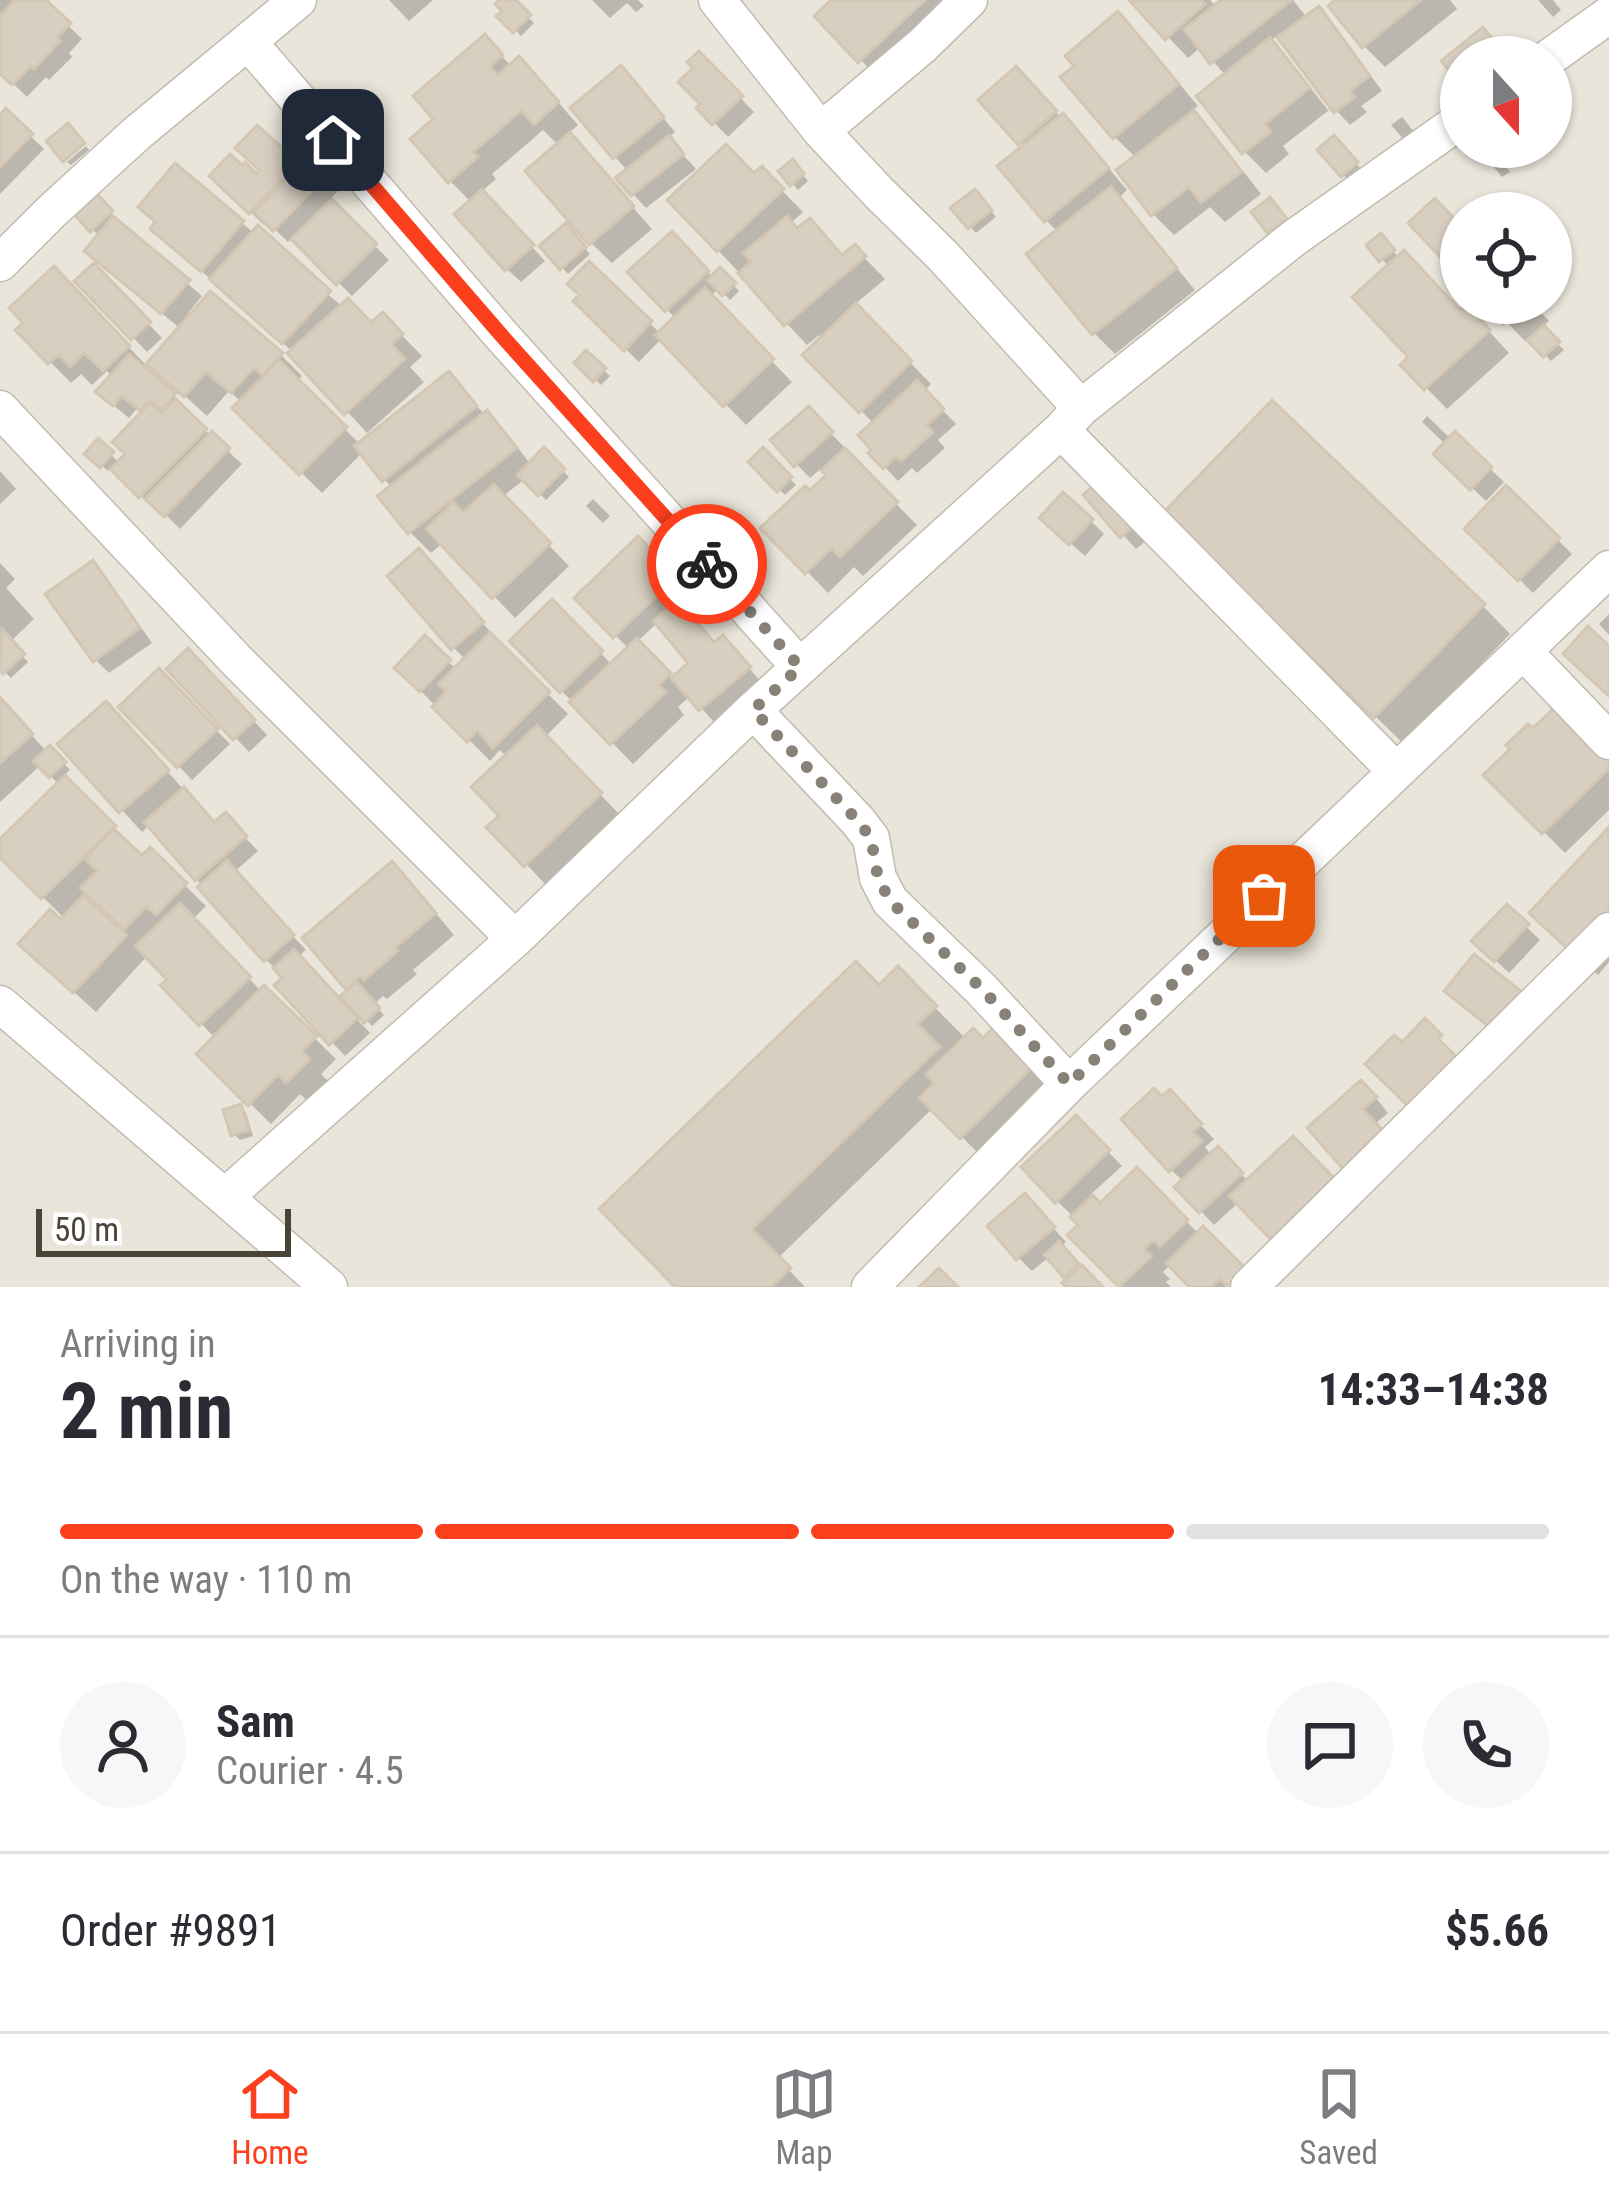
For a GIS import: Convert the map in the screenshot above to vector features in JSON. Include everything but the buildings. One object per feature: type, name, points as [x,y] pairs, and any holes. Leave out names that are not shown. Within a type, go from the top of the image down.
[{"type":"street","points":[[0,263],[136,134],[298,0]]},
{"type":"street","points":[[717,0],[821,130],[944,256],[1071,419],[1395,770]]},
{"type":"street","points":[[821,130],[969,0]]},
{"type":"street","points":[[1572,41],[1609,15]]},
{"type":"street","points":[[249,43],[502,336],[800,667]]},
{"type":"street","points":[[225,1197],[515,939],[753,710],[1071,419],[1294,238],[1440,135]]},
{"type":"street","points":[[0,410],[237,661],[515,939]]},
{"type":"street","points":[[870,1287],[1069,1084],[1609,569]]},
{"type":"street","points":[[1524,652],[1609,741]]},
{"type":"street","points":[[753,710],[871,838],[878,878],[890,901],[982,989],[1069,1084]]},
{"type":"street","points":[[1249,1287],[1609,932]]},
{"type":"street","points":[[0,1004],[329,1287]]},
{"type":"shaded area","points":[[0,0],[1609,0],[1609,1287],[0,1287]]},
{"type":"way so far","points":[[707,564],[800,667],[753,710],[871,838],[878,878],[890,901],[982,989],[1069,1084],[1264,896]]},
{"type":"route","points":[[333,140],[707,564]]}]
